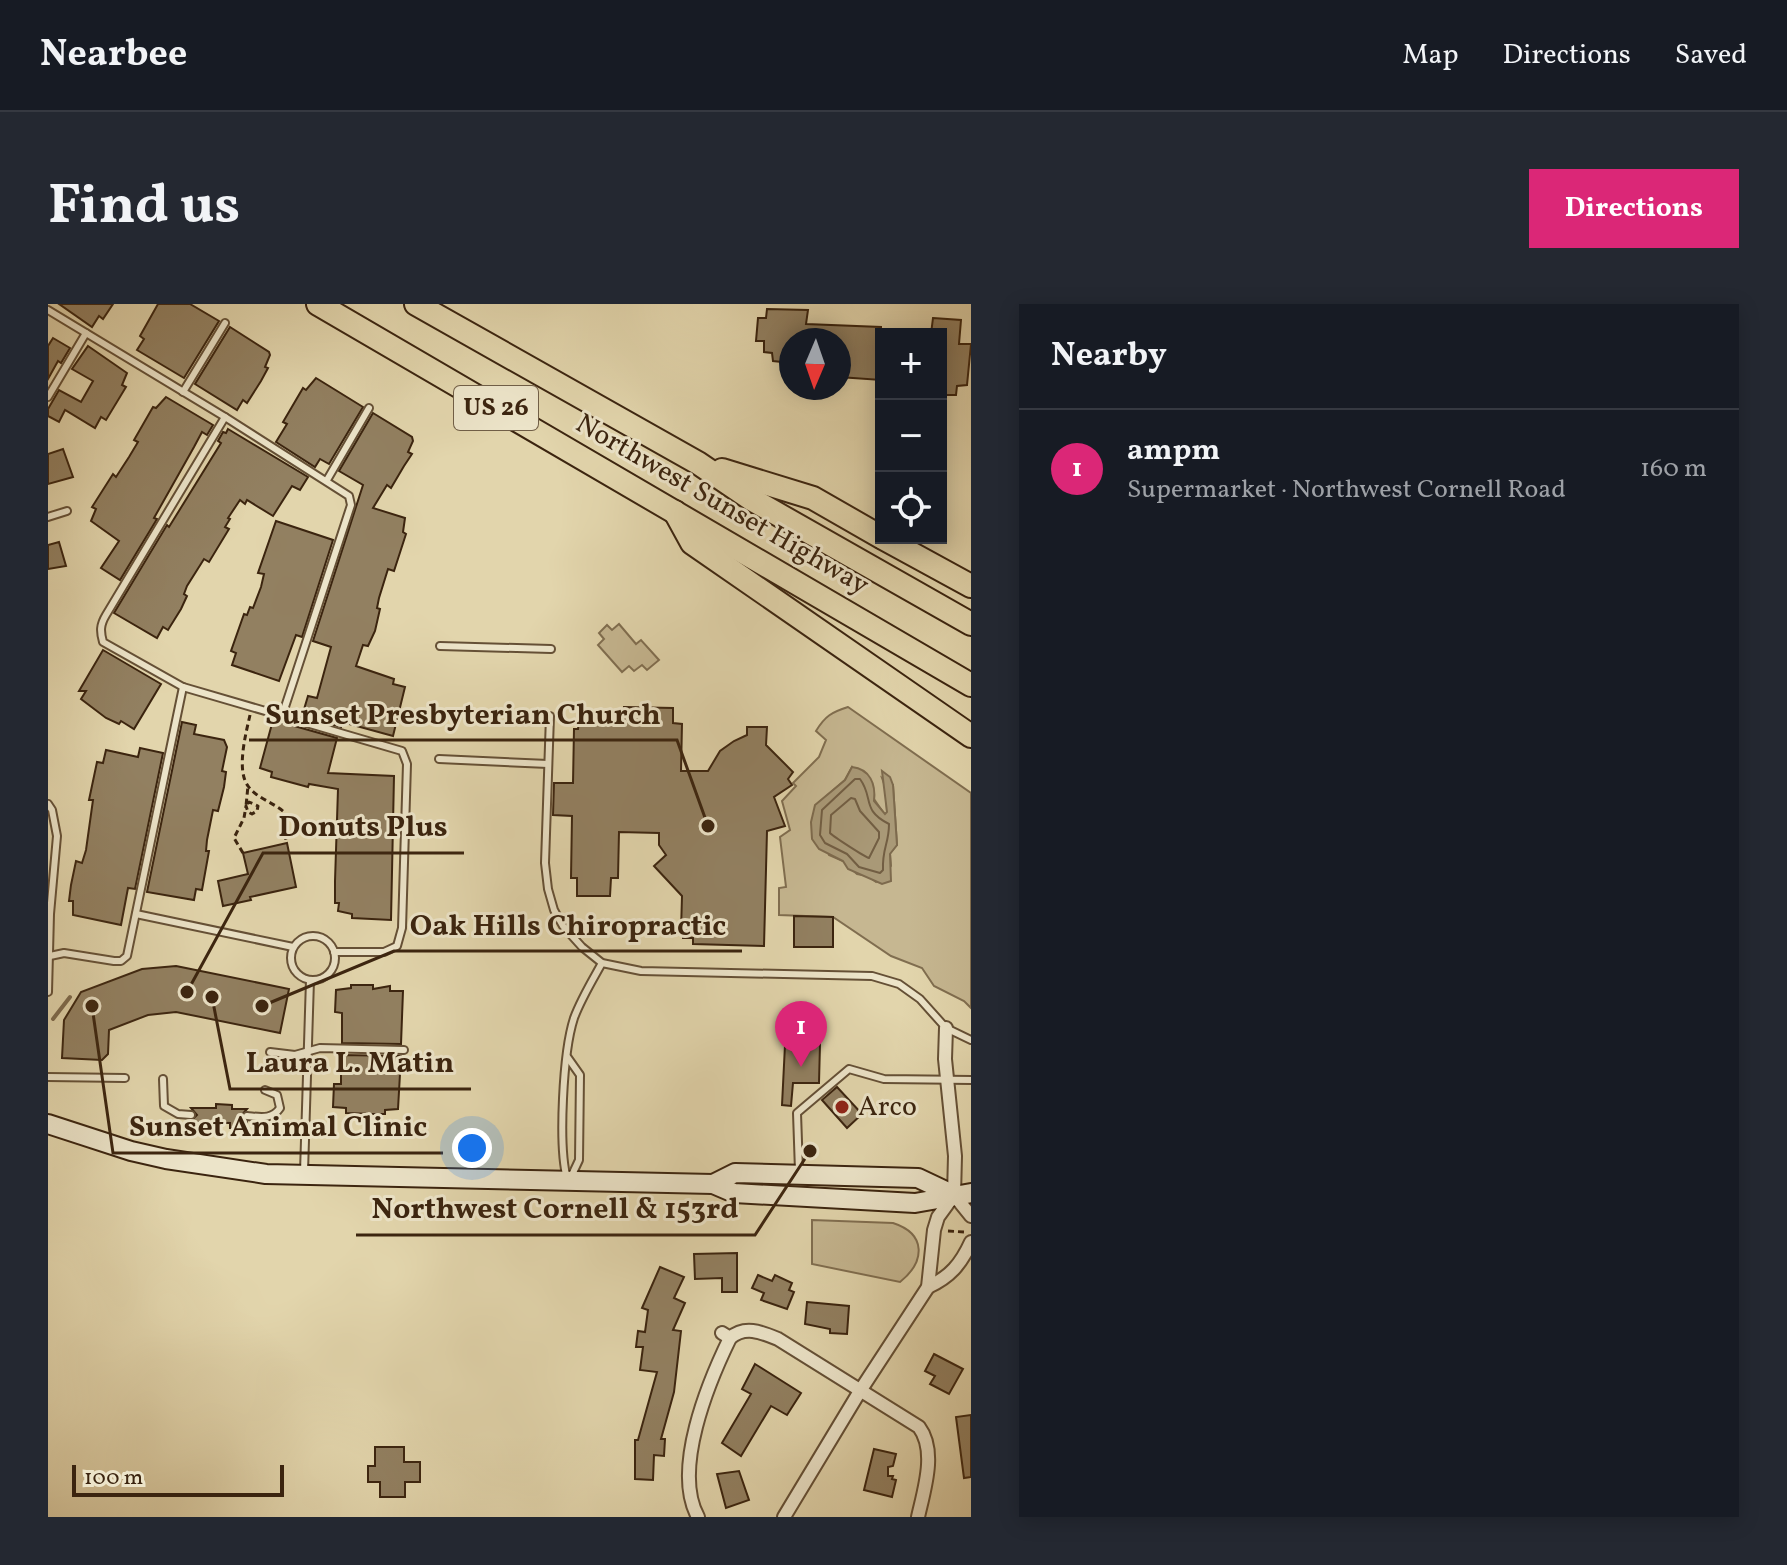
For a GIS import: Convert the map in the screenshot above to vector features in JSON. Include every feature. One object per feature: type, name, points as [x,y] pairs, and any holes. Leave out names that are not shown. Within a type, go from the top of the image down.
[{"type":"highway","name":"Northwest Sunset Highway","points":[[318,304],[971,685]]},
{"type":"highway","name":"Northwest Sunset Highway","points":[[416,304],[698,463],[751,499],[971,624]]},
{"type":"highway","points":[[698,463],[813,498],[875,533]]},
{"type":"highway","points":[[674,511],[692,543],[971,736]]},
{"type":"highway","points":[[895,544],[971,586]]},
{"type":"main road","points":[[48,1124],[131,1151],[235,1170],[304,1175],[713,1184],[734,1193],[915,1203],[962,1194]]},
{"type":"main road","points":[[713,1184],[735,1173],[918,1178],[962,1194]]},
{"type":"street","points":[[946,1028],[946,1081],[955,1156],[962,1194],[971,1216]]},
{"type":"street","points":[[784,1517],[860,1391],[928,1287],[938,1217],[962,1194]]},
{"type":"street","points":[[928,1287],[946,1278],[963,1260],[968,1237]]},
{"type":"street","points":[[698,1517],[690,1499],[689,1456],[726,1335],[745,1330],[766,1334],[919,1427],[924,1433],[928,1456],[918,1517]]},
{"type":"lane","points":[[48,310],[349,496],[351,505],[282,716]]},
{"type":"lane","points":[[183,392],[225,323]]},
{"type":"lane","points":[[48,397],[86,333]]},
{"type":"lane","points":[[327,480],[369,408]]},
{"type":"lane","points":[[225,417],[101,623],[103,642],[183,687],[402,751],[407,764],[402,928],[397,946],[384,952],[334,952]]},
{"type":"lane","points":[[48,517],[67,511]]},
{"type":"lane","points":[[440,646],[551,649]]},
{"type":"lane","points":[[50,956],[64,953],[121,961],[127,956],[183,687]]},
{"type":"lane","points":[[550,716],[545,863],[548,889],[563,926],[602,963],[641,971],[872,976],[899,984],[920,999],[946,1028],[971,1040]]},
{"type":"lane","points":[[439,759],[548,764]]},
{"type":"lane","points":[[48,804],[57,836],[49,914],[48,992]]},
{"type":"lane","points":[[136,914],[293,947]]},
{"type":"lane","points":[[315,936],[324,938],[334,952],[332,969],[319,979],[310,980],[296,972],[291,956],[293,947],[307,937],[315,936]]},
{"type":"lane","points":[[568,1182],[562,1160],[565,1077],[573,1021],[602,963]]},
{"type":"lane","points":[[304,1175],[310,980]]},
{"type":"lane","points":[[270,1052],[295,1055],[320,1048],[404,1050]]},
{"type":"lane","points":[[568,1058],[580,1075],[579,1160],[568,1182]]},
{"type":"lane","points":[[799,1174],[797,1113],[849,1069],[884,1079],[971,1080]]},
{"type":"lane","points":[[48,1077],[125,1078]]},
{"type":"lane","points":[[163,1079],[164,1106],[178,1114],[191,1115]]},
{"type":"lane","points":[[247,1116],[271,1117],[276,1114],[280,1108],[277,1095],[265,1090]]},
{"type":"path","points":[[243,853],[234,838],[246,806],[248,786],[243,771],[252,707]]},
{"type":"path","points":[[248,786],[285,813],[283,830],[287,843]]},
{"type":"path","points":[[945,1231],[968,1237]]},
{"type":"shaded area","points":[[619,624],[636,644],[641,640],[659,660],[647,670],[642,665],[634,671],[629,666],[622,672],[598,645],[604,639],[599,633],[607,625],[612,630]]},
{"type":"shaded area","points":[[848,707],[971,793],[971,1008],[964,1001],[934,986],[922,968],[891,956],[833,917],[779,915],[779,888],[786,887],[780,837],[790,830],[782,801],[796,786],[793,783],[819,757],[826,740],[816,731],[819,726],[829,715]],"holes":[[[852,767],[885,815],[886,789],[882,778],[893,785],[897,845],[890,853],[891,866],[876,882],[868,876],[857,874],[843,861],[829,855],[815,806],[845,780]]]},
{"type":"shaded area","points":[[812,1220],[893,1223],[912,1234],[917,1241],[918,1257],[900,1282],[812,1264]]},
{"type":"water","points":[[852,767],[870,778],[874,801],[885,814],[882,771],[890,777],[893,785],[897,845],[890,854],[891,881],[882,884],[848,869],[843,861],[819,849],[812,839],[811,822],[815,805],[845,780]]},
{"type":"building","points":[[59,304],[113,304],[103,319],[99,316],[92,327]]},
{"type":"building","points":[[158,304],[190,304],[219,321],[184,378],[137,350],[144,339],[140,336]]},
{"type":"building","points":[[767,309],[808,310],[806,324],[881,327],[875,328],[875,380],[851,378],[851,328],[779,328],[779,362],[773,361],[772,353],[764,352],[764,341],[756,341],[758,318],[766,318]]},
{"type":"building","points":[[933,318],[961,320],[959,344],[971,344],[967,385],[957,386],[956,395],[947,395],[947,328],[932,328]]},
{"type":"building","points":[[230,327],[270,355],[261,381],[247,403],[243,400],[237,410],[195,384]]},
{"type":"building","points":[[53,338],[70,348],[48,379],[48,346]]},
{"type":"building","points":[[88,346],[127,373],[122,385],[126,387],[106,420],[101,417],[95,428],[65,410],[59,422],[48,416],[48,409],[59,390],[81,402],[93,381],[72,369]]},
{"type":"building","points":[[316,378],[363,407],[329,464],[320,459],[315,467],[276,442],[287,424],[283,422],[303,388],[306,390]]},
{"type":"building","points":[[166,397],[213,425],[207,435],[202,432],[154,518],[157,519],[120,580],[101,568],[119,541],[91,521],[96,509],[92,507],[113,474],[116,477],[129,457],[138,442],[134,440],[153,407],[156,408]]},
{"type":"building","points":[[373,413],[412,437],[413,441],[408,452],[412,454],[391,488],[387,485],[373,508],[405,518],[403,532],[406,534],[394,571],[388,569],[379,598],[375,631],[368,646],[363,645],[356,666],[394,679],[393,684],[405,687],[393,736],[342,722],[341,727],[302,716],[308,696],[317,698],[331,647],[313,641],[363,485],[339,471]]},
{"type":"building","points":[[228,429],[308,477],[300,490],[292,486],[273,516],[247,500],[245,504],[240,500],[228,518],[225,527],[229,529],[209,562],[204,559],[187,586],[184,594],[187,596],[181,609],[168,630],[163,627],[157,638],[114,613],[221,443],[218,441],[223,432],[226,433]]},
{"type":"building","points":[[63,449],[73,477],[48,484],[48,454]]},
{"type":"building","points":[[276,521],[333,540],[302,637],[296,635],[279,681],[232,665],[236,653],[231,651],[244,614],[247,615],[250,607],[253,608],[261,587],[264,574],[258,573]]},
{"type":"building","points":[[59,542],[66,566],[48,569],[48,545]]},
{"type":"building","points":[[103,650],[161,684],[134,729],[121,721],[119,724],[106,718],[81,699],[86,691],[79,691]]},
{"type":"building","points":[[624,707],[673,708],[673,723],[682,724],[681,771],[708,771],[720,751],[747,735],[747,727],[767,727],[766,745],[793,772],[788,779],[792,785],[774,797],[785,826],[767,831],[764,946],[693,944],[693,938],[683,938],[682,896],[654,866],[666,855],[659,845],[659,833],[619,832],[618,878],[611,878],[610,896],[577,896],[577,878],[571,878],[572,816],[553,815],[554,783],[573,783],[574,729],[578,729],[579,721],[614,722],[614,710],[624,710]]},
{"type":"building","points":[[273,720],[337,738],[328,773],[394,776],[391,920],[352,918],[352,914],[338,911],[335,881],[338,789],[309,784],[308,787],[271,777],[272,772],[260,768]]},
{"type":"building","points":[[182,722],[196,725],[194,734],[224,740],[227,747],[222,771],[226,772],[224,787],[218,811],[213,810],[202,890],[196,889],[194,900],[147,892]]},
{"type":"building","points":[[140,748],[163,753],[135,889],[128,888],[121,925],[73,915],[73,901],[69,901],[71,885],[76,861],[82,863],[86,850],[93,800],[89,800],[97,762],[103,763],[106,750],[138,757]]},
{"type":"building","points":[[287,843],[296,887],[223,906],[218,881],[248,874],[243,853]]},
{"type":"building","points":[[794,916],[833,917],[833,947],[794,947]]},
{"type":"building","points":[[176,966],[289,989],[280,1033],[176,1012],[148,1015],[109,1030],[108,1054],[102,1060],[62,1058],[64,1020],[81,992],[142,969]]},
{"type":"building","points":[[351,985],[373,985],[373,989],[390,986],[390,991],[403,991],[401,1044],[342,1043],[342,1013],[335,1012],[336,990],[351,988]]},
{"type":"building","points":[[799,1032],[812,1032],[811,1044],[820,1044],[819,1083],[793,1083],[791,1106],[782,1105],[785,1045],[798,1045]]},
{"type":"building","points":[[341,1055],[401,1056],[398,1109],[385,1110],[385,1114],[371,1114],[346,1113],[346,1108],[333,1107],[334,1084],[341,1084]]},
{"type":"building","name":"Arco","points":[[837,1087],[862,1114],[847,1128],[822,1100]]},
{"type":"building","points":[[216,1104],[247,1109],[241,1116],[247,1122],[247,1129],[230,1128],[230,1123],[190,1122],[197,1115],[191,1108],[216,1108]]},
{"type":"building","points":[[737,1253],[737,1292],[722,1292],[722,1278],[695,1279],[694,1254]]},
{"type":"building","points":[[660,1267],[684,1277],[674,1298],[685,1303],[673,1330],[681,1331],[674,1392],[661,1439],[665,1439],[664,1456],[654,1455],[653,1480],[635,1479],[635,1440],[638,1440],[657,1372],[640,1370],[643,1347],[636,1347],[638,1331],[645,1332],[648,1310],[642,1308]]},
{"type":"building","points":[[758,1275],[772,1281],[775,1275],[792,1283],[789,1290],[794,1292],[787,1309],[761,1300],[764,1293],[752,1288]]},
{"type":"building","points":[[807,1302],[849,1306],[847,1334],[830,1333],[830,1329],[805,1324]]},
{"type":"building","points":[[934,1354],[963,1369],[949,1394],[930,1384],[935,1376],[925,1371]]},
{"type":"building","points":[[755,1364],[801,1393],[787,1415],[771,1406],[741,1456],[722,1443],[751,1394],[742,1389]]},
{"type":"building","points":[[971,1415],[971,1477],[964,1478],[956,1417]]},
{"type":"building","points":[[375,1447],[404,1447],[404,1462],[420,1462],[420,1482],[405,1482],[405,1497],[380,1497],[380,1482],[368,1482],[368,1466],[375,1466]]},
{"type":"building","points":[[874,1449],[896,1454],[893,1466],[888,1467],[888,1476],[896,1480],[892,1497],[864,1490]]},
{"type":"building","points":[[739,1471],[749,1500],[726,1508],[717,1474]]},
{"type":"waterway","points":[[53,1019],[70,997]]},
{"type":"place","name":"Sunset Presbyterian Church","points":[[708,826]]},
{"type":"place","name":"Donuts Plus","points":[[187,992]]},
{"type":"place","name":"Laura L. Matin","points":[[212,997]]},
{"type":"place","name":"Sunset Animal Clinic","points":[[92,1006]]},
{"type":"place","name":"Oak Hills Chiropractic","points":[[262,1006]]},
{"type":"place","name":"ampm","points":[[801,1067]]},
{"type":"place","name":"Arco","points":[[842,1107]]},
{"type":"place","name":"Northwest Cornell & 153rd","points":[[810,1151]]}]
